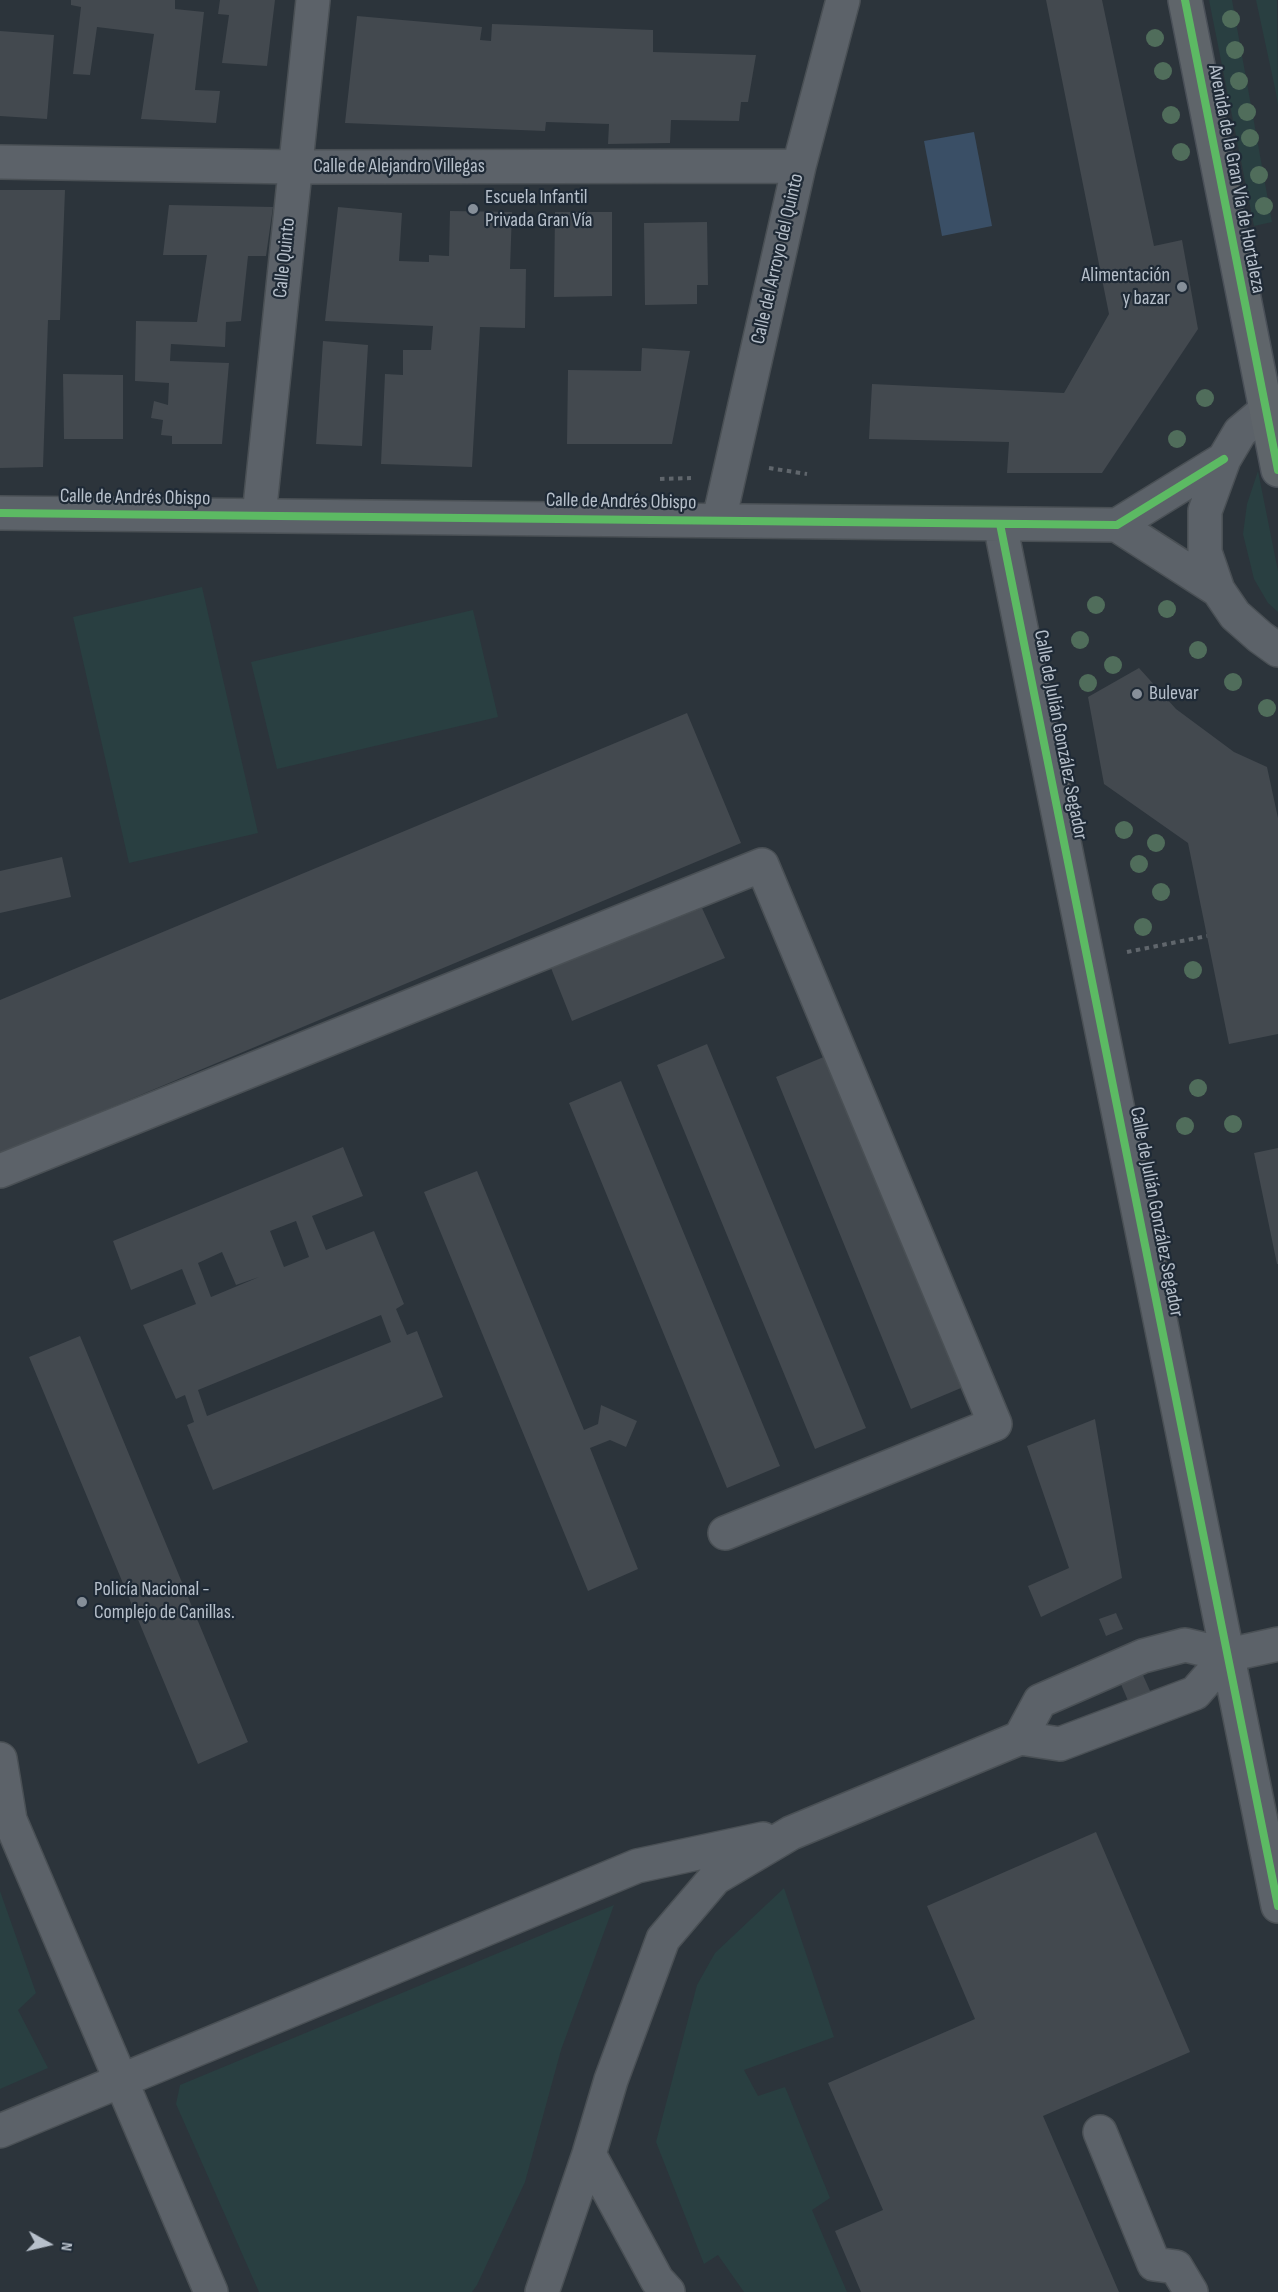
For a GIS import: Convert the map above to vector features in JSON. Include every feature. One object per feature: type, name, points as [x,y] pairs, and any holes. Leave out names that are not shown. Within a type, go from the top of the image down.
[{"type":"main road","name":"Avenida de la Gran Vía de Hortaleza","points":[[1185,0],[1272,407],[1278,470]]},
{"type":"street","name":"Calle Quinto","points":[[259,516],[313,0]]},
{"type":"street","name":"Calle del Arroyo del Quinto","points":[[719,520],[799,166],[843,0]]},
{"type":"street","name":"Calle de Alejandro Villegas","points":[[0,162],[295,167],[799,166]]},
{"type":"street","points":[[1272,407],[1240,432],[1224,459],[1205,511],[1205,552],[1218,590],[1235,615],[1278,650]]},
{"type":"street","points":[[1218,590],[1117,525],[1224,459]]},
{"type":"street","name":"Calle de Andrés Obispo","points":[[0,513],[1117,525]]},
{"type":"street","name":"Calle de Julián González Segador","points":[[1000,524],[1278,1906]]},
{"type":"street","points":[[0,1171],[762,865],[995,1424],[725,1533]]},
{"type":"street","points":[[1020,1738],[1040,1701],[1143,1656],[1185,1645],[1228,1655],[1278,1644]]},
{"type":"street","points":[[542,2292],[589,2154],[611,2080],[663,1939],[715,1878],[791,1833],[1020,1738],[1060,1744],[1195,1693],[1228,1655]]},
{"type":"street","points":[[0,1759],[10,1820],[211,2292]]},
{"type":"street","points":[[0,2130],[637,1866],[791,1833]]},
{"type":"street","points":[[1100,2132],[1154,2264],[1176,2267],[1191,2292]]},
{"type":"street","points":[[589,2154],[657,2280],[668,2292]]},
{"type":"path","points":[[1127,952],[1207,936]]},
{"type":"green space","points":[[1209,0],[1232,0],[1272,222],[1254,226]]},
{"type":"green space","points":[[1256,0],[1277,0],[1278,106],[1276,93]]},
{"type":"green space","points":[[1258,471],[1278,571],[1278,612],[1268,603],[1254,579],[1243,534],[1247,504]]},
{"type":"green space","points":[[202,587],[258,833],[129,863],[73,617]]},
{"type":"green space","points":[[473,610],[498,717],[277,769],[251,662]]},
{"type":"green space","points":[[784,1888],[834,2037],[744,2070],[758,2096],[785,2087],[830,2198],[812,2210],[847,2292],[744,2292],[718,2255],[704,2264],[656,2142],[697,1985],[715,1953]]},
{"type":"green space","points":[[0,1891],[36,1993],[18,2010],[48,2068],[0,2089]]},
{"type":"green space","points":[[614,1905],[561,2050],[525,2182],[472,2292],[259,2292],[176,2104],[180,2085]]},
{"type":"water","points":[[974,132],[992,226],[942,236],[924,141]]},
{"type":"building","points":[[71,0],[175,0],[175,9],[204,12],[195,90],[220,91],[216,123],[141,119],[154,34],[97,27],[90,75],[73,74],[81,7],[71,5]]},
{"type":"building","points":[[220,0],[275,0],[267,66],[222,63],[229,15],[218,14]]},
{"type":"building","points":[[1046,0],[1102,0],[1154,246],[1182,240],[1198,329],[1102,473],[1007,473],[1009,442],[869,439],[872,384],[1064,393],[1109,314]]},
{"type":"building","points":[[357,16],[482,27],[480,40],[491,41],[492,24],[653,30],[653,52],[756,55],[748,102],[741,102],[739,121],[671,120],[670,143],[608,144],[609,124],[546,122],[545,131],[345,123]]},
{"type":"building","points":[[0,31],[54,35],[47,119],[0,116]]},
{"type":"building","points":[[0,190],[65,190],[60,320],[48,320],[43,467],[0,468]]},
{"type":"building","points":[[169,205],[273,207],[266,256],[248,256],[241,321],[226,322],[225,347],[171,344],[170,361],[229,363],[222,444],[172,444],[172,436],[161,435],[163,420],[151,418],[154,401],[168,405],[169,383],[135,381],[136,321],[197,322],[207,255],[163,255]]},
{"type":"building","points":[[338,207],[402,213],[399,261],[429,262],[429,255],[449,256],[450,211],[512,212],[510,269],[526,269],[525,328],[480,327],[472,467],[381,464],[385,374],[403,375],[403,350],[431,350],[433,326],[325,321]]},
{"type":"building","points":[[555,212],[612,212],[612,296],[554,297]]},
{"type":"building","points":[[707,222],[708,285],[697,285],[697,304],[645,305],[644,223]]},
{"type":"building","points":[[323,341],[368,345],[362,446],[316,444]]},
{"type":"building","points":[[642,348],[690,351],[672,444],[567,444],[568,370],[641,371]]},
{"type":"building","points":[[63,374],[123,375],[123,439],[64,439]]},
{"type":"building","points":[[1139,668],[1176,709],[1234,752],[1267,767],[1278,818],[1278,1034],[1229,1044],[1188,843],[1104,784],[1088,697]]},
{"type":"building","points":[[687,713],[741,843],[0,1154],[0,1000]]},
{"type":"building","points":[[62,857],[71,897],[0,913],[0,871]]},
{"type":"building","points":[[702,908],[725,958],[572,1021],[551,968]]},
{"type":"building","points":[[707,1044],[866,1428],[815,1449],[657,1065]]},
{"type":"building","points":[[826,1056],[961,1388],[911,1409],[776,1077]]},
{"type":"building","points":[[621,1081],[780,1466],[727,1488],[569,1103]]},
{"type":"building","points":[[343,1147],[363,1196],[312,1216],[326,1250],[374,1231],[404,1304],[396,1309],[407,1335],[417,1331],[443,1397],[213,1490],[187,1425],[194,1422],[185,1395],[176,1399],[143,1325],[196,1304],[182,1269],[131,1290],[113,1241]],"holes":[[[296,1221],[309,1257],[284,1267],[270,1231]],[[222,1252],[236,1285],[259,1277],[211,1297],[198,1263]],[[381,1315],[391,1342],[207,1416],[198,1390]]]},
{"type":"building","points":[[1278,1148],[1278,1264],[1277,1264],[1254,1153]]},
{"type":"building","points":[[477,1171],[584,1430],[598,1424],[601,1405],[637,1421],[626,1447],[610,1440],[590,1448],[638,1569],[588,1591],[424,1192]]},
{"type":"building","points":[[80,1336],[248,1742],[198,1764],[29,1357]]},
{"type":"building","points":[[1095,1419],[1122,1578],[1041,1617],[1028,1586],[1069,1568],[1027,1446]]},
{"type":"building","points":[[1116,1613],[1123,1629],[1106,1636],[1099,1619]]},
{"type":"building","points":[[1142,1673],[1151,1693],[1129,1703],[1120,1682]]},
{"type":"building","points":[[1096,1832],[1190,2052],[1043,2116],[1119,2292],[861,2292],[835,2231],[883,2210],[828,2083],[975,2019],[927,1906]]},
{"type":"cycle path","points":[[1185,0],[1278,470]]},
{"type":"cycle path","points":[[0,513],[1117,525],[1224,459]]},
{"type":"cycle path","points":[[1000,524],[1278,1906]]},
{"type":"place","name":"Escuela Infantil Privada Gran Vía","points":[[473,209]]},
{"type":"place","name":"Alimentación y bazar","points":[[1182,287]]},
{"type":"place","name":"Bulevar","points":[[1137,694]]},
{"type":"place","name":"Policía Nacional - Complejo de Canillas.","points":[[82,1602]]}]
